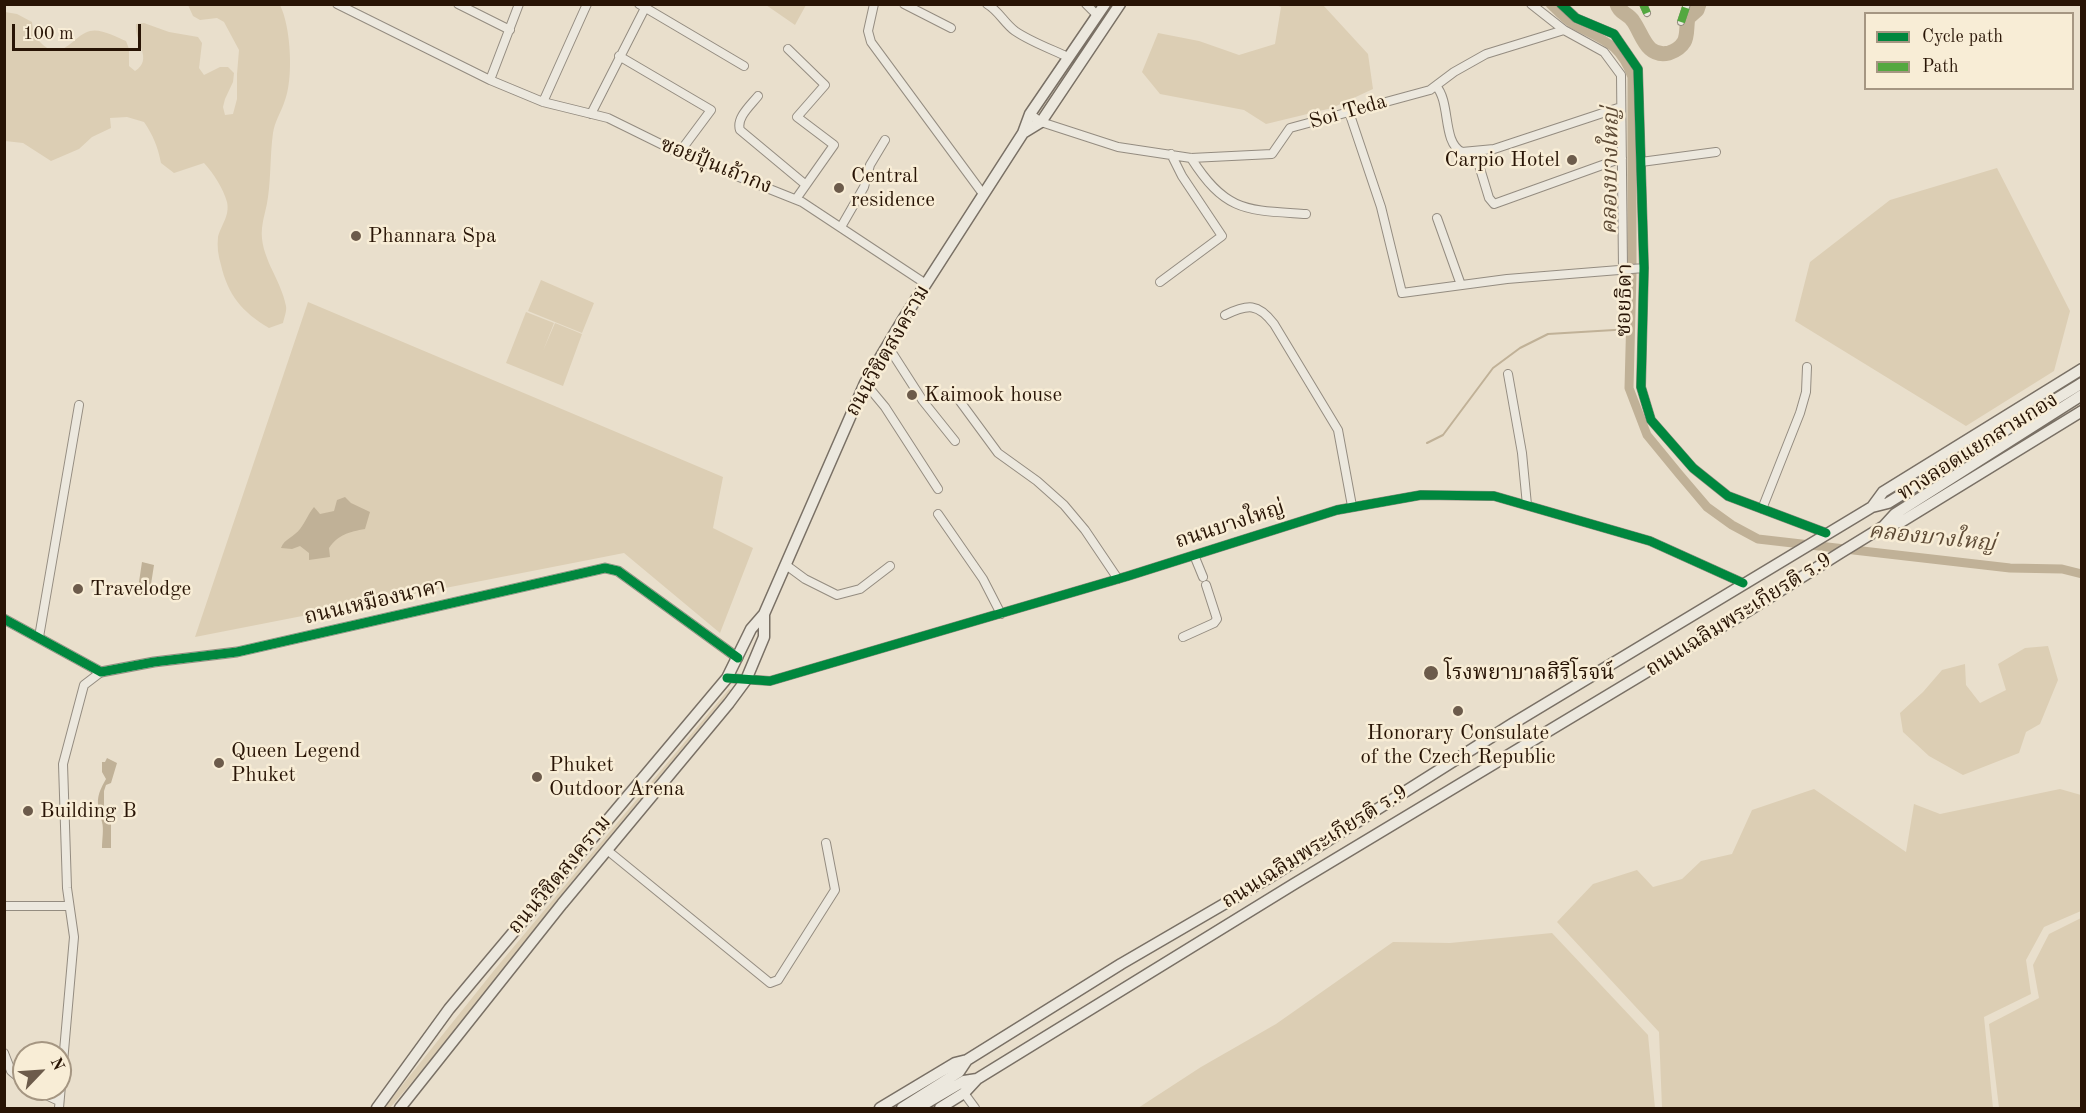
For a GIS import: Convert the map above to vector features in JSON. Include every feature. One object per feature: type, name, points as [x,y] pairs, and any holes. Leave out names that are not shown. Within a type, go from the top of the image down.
[{"type":"main road","name":"ถนนวิชิตสงคราม","points":[[377,1108],[461,994],[727,678],[751,629],[764,614],[865,383],[1023,133],[1030,114],[1105,4]]},
{"type":"main road","name":"ถนนวิชิตสงคราม","points":[[1023,133],[1041,122],[1120,4]]},
{"type":"main road","name":"ถนนเฉลิมพระเกียรติ ร.9","points":[[880,1108],[955,1063],[967,1060],[1131,958],[1267,879],[1519,719],[1872,507],[1883,492],[2082,369]]},
{"type":"main road","name":"ทางลอดแยกสามกอง","points":[[1872,507],[1888,503],[2082,383]]},
{"type":"main road","name":"ทางลอดแยกสามกอง","points":[[1884,526],[1895,514],[2082,395]]},
{"type":"main road","name":"ถนนเฉลิมพระเกียรติ ร.9","points":[[940,1108],[964,1093],[977,1079],[1294,884],[1748,611],[1839,553],[1884,526],[1900,522],[2082,411]]},
{"type":"main road","name":"ถนนวิชิตสงคราม","points":[[400,1108],[746,680],[764,637],[764,614]]},
{"type":"main road","points":[[902,1108],[959,1072],[967,1060]]},
{"type":"main road","points":[[918,1108],[964,1081],[977,1079]]},
{"type":"street","name":"ซอยปุ้นเถ้ากง","points":[[337,4],[490,80],[543,102],[608,118],[679,153],[796,199],[926,284]]},
{"type":"street","points":[[458,4],[510,30]]},
{"type":"street","points":[[490,80],[519,4]]},
{"type":"street","points":[[543,102],[587,4]]},
{"type":"street","points":[[874,4],[868,31],[871,42],[983,194]]},
{"type":"street","points":[[904,4],[951,28]]},
{"type":"street","points":[[987,4],[1019,33],[1068,57]]},
{"type":"street","points":[[1086,4],[1097,15]]},
{"type":"street","name":"ซอยธิดา","points":[[1561,4],[1576,18],[1614,34],[1638,69],[1644,268],[1641,387],[1651,420],[1693,468],[1728,496],[1826,533]]},
{"type":"street","points":[[1643,4],[1647,13]]},
{"type":"street","points":[[1681,22],[1687,4]]},
{"type":"street","points":[[1534,5],[1564,30],[1604,52],[1621,75],[1623,268]]},
{"type":"street","points":[[591,114],[642,6],[744,66]]},
{"type":"street","name":"Soi Teda","points":[[1030,114],[1041,122],[1118,147],[1191,158],[1272,154],[1290,128],[1430,90],[1454,72],[1486,54],[1564,30]]},
{"type":"street","points":[[788,49],[825,85],[797,117],[834,145],[796,199]]},
{"type":"street","points":[[619,56],[711,110],[679,153]]},
{"type":"street","points":[[1436,86],[1441,93],[1455,147],[1462,152],[1501,147],[1622,107]]},
{"type":"street","points":[[758,96],[741,119],[738,126],[740,130],[806,185]]},
{"type":"street","points":[[1349,112],[1381,207],[1401,293],[1623,268],[1644,268]]},
{"type":"street","points":[[841,227],[864,187],[870,165],[885,141]]},
{"type":"street","points":[[1475,152],[1489,198],[1494,204],[1622,158]]},
{"type":"street","points":[[1641,162],[1716,152]]},
{"type":"street","points":[[1160,282],[1222,236],[1182,176],[1171,154]]},
{"type":"street","points":[[1191,158],[1216,189],[1235,205],[1255,210],[1306,214]]},
{"type":"street","points":[[1437,218],[1461,285]]},
{"type":"street","points":[[1225,315],[1244,307],[1254,307],[1265,313],[1274,324],[1338,430],[1352,506]]},
{"type":"street","points":[[887,345],[923,400],[955,441]]},
{"type":"street","points":[[1762,509],[1800,413],[1806,392],[1807,367]]},
{"type":"street","points":[[1508,374],[1522,453],[1527,506]]},
{"type":"street","points":[[865,383],[885,407],[938,489]]},
{"type":"street","points":[[959,400],[998,453],[1037,481],[1064,505],[1085,530],[1118,579]]},
{"type":"street","points":[[39,637],[80,405]]},
{"type":"street","name":"ถนนบางใหญ่","points":[[727,678],[770,681],[1118,579],[1352,506],[1421,495],[1494,496],[1650,541],[1743,583]]},
{"type":"street","points":[[938,514],[973,564],[1001,614]]},
{"type":"street","points":[[1194,555],[1203,577]]},
{"type":"street","points":[[786,565],[805,579],[837,595],[860,589],[890,566]]},
{"type":"street","name":"ถนนเหมืองนาคา","points":[[100,672],[154,662],[237,652],[605,568],[618,571],[738,658]]},
{"type":"street","points":[[1183,637],[1214,623],[1216,612],[1206,585]]},
{"type":"street","points":[[4,619],[100,672],[84,685],[63,764],[68,906],[74,937],[59,1105]]},
{"type":"street","points":[[607,850],[770,983],[778,980],[835,890],[826,843]]},
{"type":"street","points":[[4,906],[68,906]]},
{"type":"street","points":[[4,1053],[12,1072]]},
{"type":"street","points":[[964,1093],[975,1108]]},
{"type":"shaded area","points":[[188,5],[280,5],[287,26],[290,54],[289,81],[273,133],[269,189],[262,238],[267,258],[280,286],[286,312],[283,323],[269,328],[244,309],[232,294],[224,276],[218,251],[218,237],[228,207],[218,181],[204,163],[174,173],[161,163],[155,141],[144,122],[127,117],[110,118],[111,128],[92,137],[79,149],[51,161],[23,143],[5,141],[5,12],[17,14],[32,22],[34,34],[48,49],[55,51],[94,30],[118,37],[126,41],[129,49],[129,66],[135,71],[143,61],[136,24],[144,23],[169,32],[198,37],[202,43],[199,68],[204,75],[220,67],[228,67],[234,73],[233,82],[223,107],[225,115],[233,114],[237,99],[239,50],[224,22],[217,18],[200,20],[193,16]]},
{"type":"shaded area","points":[[766,5],[806,5],[795,25]]},
{"type":"shaded area","points":[[1276,5],[1323,5],[1368,54],[1373,89],[1332,108],[1266,124],[1244,110],[1160,94],[1142,72],[1158,33],[1199,41],[1239,55],[1275,44],[1281,7]]},
{"type":"shaded area","points":[[1997,168],[2070,311],[2054,371],[1966,426],[1795,321],[1810,262],[1890,200]]},
{"type":"shaded area","points":[[541,280],[594,303],[582,333],[528,311]]},
{"type":"shaded area","points":[[308,302],[723,477],[713,528],[753,548],[720,633],[624,553],[195,637]]},
{"type":"shaded area","points":[[526,312],[554,323],[543,351],[555,323],[582,334],[563,386],[506,363]]},
{"type":"shaded area","points":[[345,497],[351,503],[370,512],[365,529],[349,533],[337,540],[329,548],[330,557],[309,560],[309,553],[300,546],[292,549],[281,548],[284,542],[300,529],[314,507],[320,514],[334,511],[337,500]]},
{"type":"shaded area","points":[[142,562],[154,565],[149,597],[137,595]]},
{"type":"shaded area","points":[[2048,646],[2058,680],[2040,724],[2026,732],[2019,753],[1963,775],[1929,756],[1903,732],[1900,713],[1942,670],[1965,664],[1966,685],[1980,703],[2006,690],[1998,664],[2025,648]]},
{"type":"shaded area","points":[[729,689],[731,690],[570,884],[446,1042],[390,1108],[384,1108],[496,968]]},
{"type":"shaded area","points":[[107,758],[117,763],[111,783],[106,785],[104,791],[104,812],[111,815],[111,848],[102,848],[103,828],[98,800],[106,779],[102,772],[102,762],[105,762]]},
{"type":"shaded area","points":[[1814,789],[1906,852],[1914,804],[1940,814],[2060,789],[2081,795],[2081,911],[2044,927],[2026,960],[2031,994],[1984,1017],[1993,1108],[1662,1108],[1659,1032],[1557,922],[1593,884],[1637,870],[1653,887],[1682,879],[1701,861],[1732,854],[1752,810]]},
{"type":"shaded area","points":[[2081,918],[2081,1108],[1999,1108],[1989,1024],[2039,998],[2033,965],[2049,934]]},
{"type":"shaded area","points":[[1552,933],[1648,1035],[1655,1108],[1138,1108],[1201,1067],[1276,1024],[1393,942],[1450,943]]},
{"type":"waterway","name":"คลองบางใหญ่","points":[[1550,4],[1568,21],[1615,49],[1627,65],[1632,77],[1632,273],[1629,388],[1647,435],[1707,507],[1732,525],[1758,539],[2010,568],[2062,569],[2082,574]]},
{"type":"waterway","points":[[1617,4],[1620,10],[1633,21],[1650,49],[1661,54],[1678,49],[1683,44],[1688,18],[1697,10],[1699,4]]},
{"type":"waterway","points":[[1427,443],[1443,435],[1493,368],[1520,348],[1548,334],[1631,329]]},
{"type":"marked path","points":[[1643,4],[1647,13]]},
{"type":"marked path","points":[[1681,22],[1687,4]]},
{"type":"cycle path","points":[[1561,4],[1576,18],[1614,34],[1638,69],[1644,268],[1641,387],[1651,420],[1693,468],[1728,496],[1826,533]]},
{"type":"cycle path","points":[[727,678],[770,681],[1128,576],[1337,510],[1421,495],[1494,496],[1650,541],[1743,583]]},
{"type":"cycle path","points":[[4,619],[101,672],[154,662],[237,652],[605,568],[618,571],[738,658]]},
{"type":"place","name":"Carpio Hotel","points":[[1572,160]]},
{"type":"place","name":"Central residence","points":[[839,188]]},
{"type":"place","name":"Phannara Spa","points":[[356,236]]},
{"type":"place","name":"Kaimook house","points":[[912,395]]},
{"type":"place","name":"Travelodge","points":[[78,589]]},
{"type":"place","name":"โรงพยาบาลสิริโรจน์","points":[[1431,673]]},
{"type":"place","name":"Honorary Consulate of the Czech Republic","points":[[1458,711]]},
{"type":"place","name":"Queen Legend Phuket","points":[[219,763]]},
{"type":"place","name":"Phuket Outdoor Arena","points":[[537,777]]},
{"type":"place","name":"Building B","points":[[28,811]]}]
